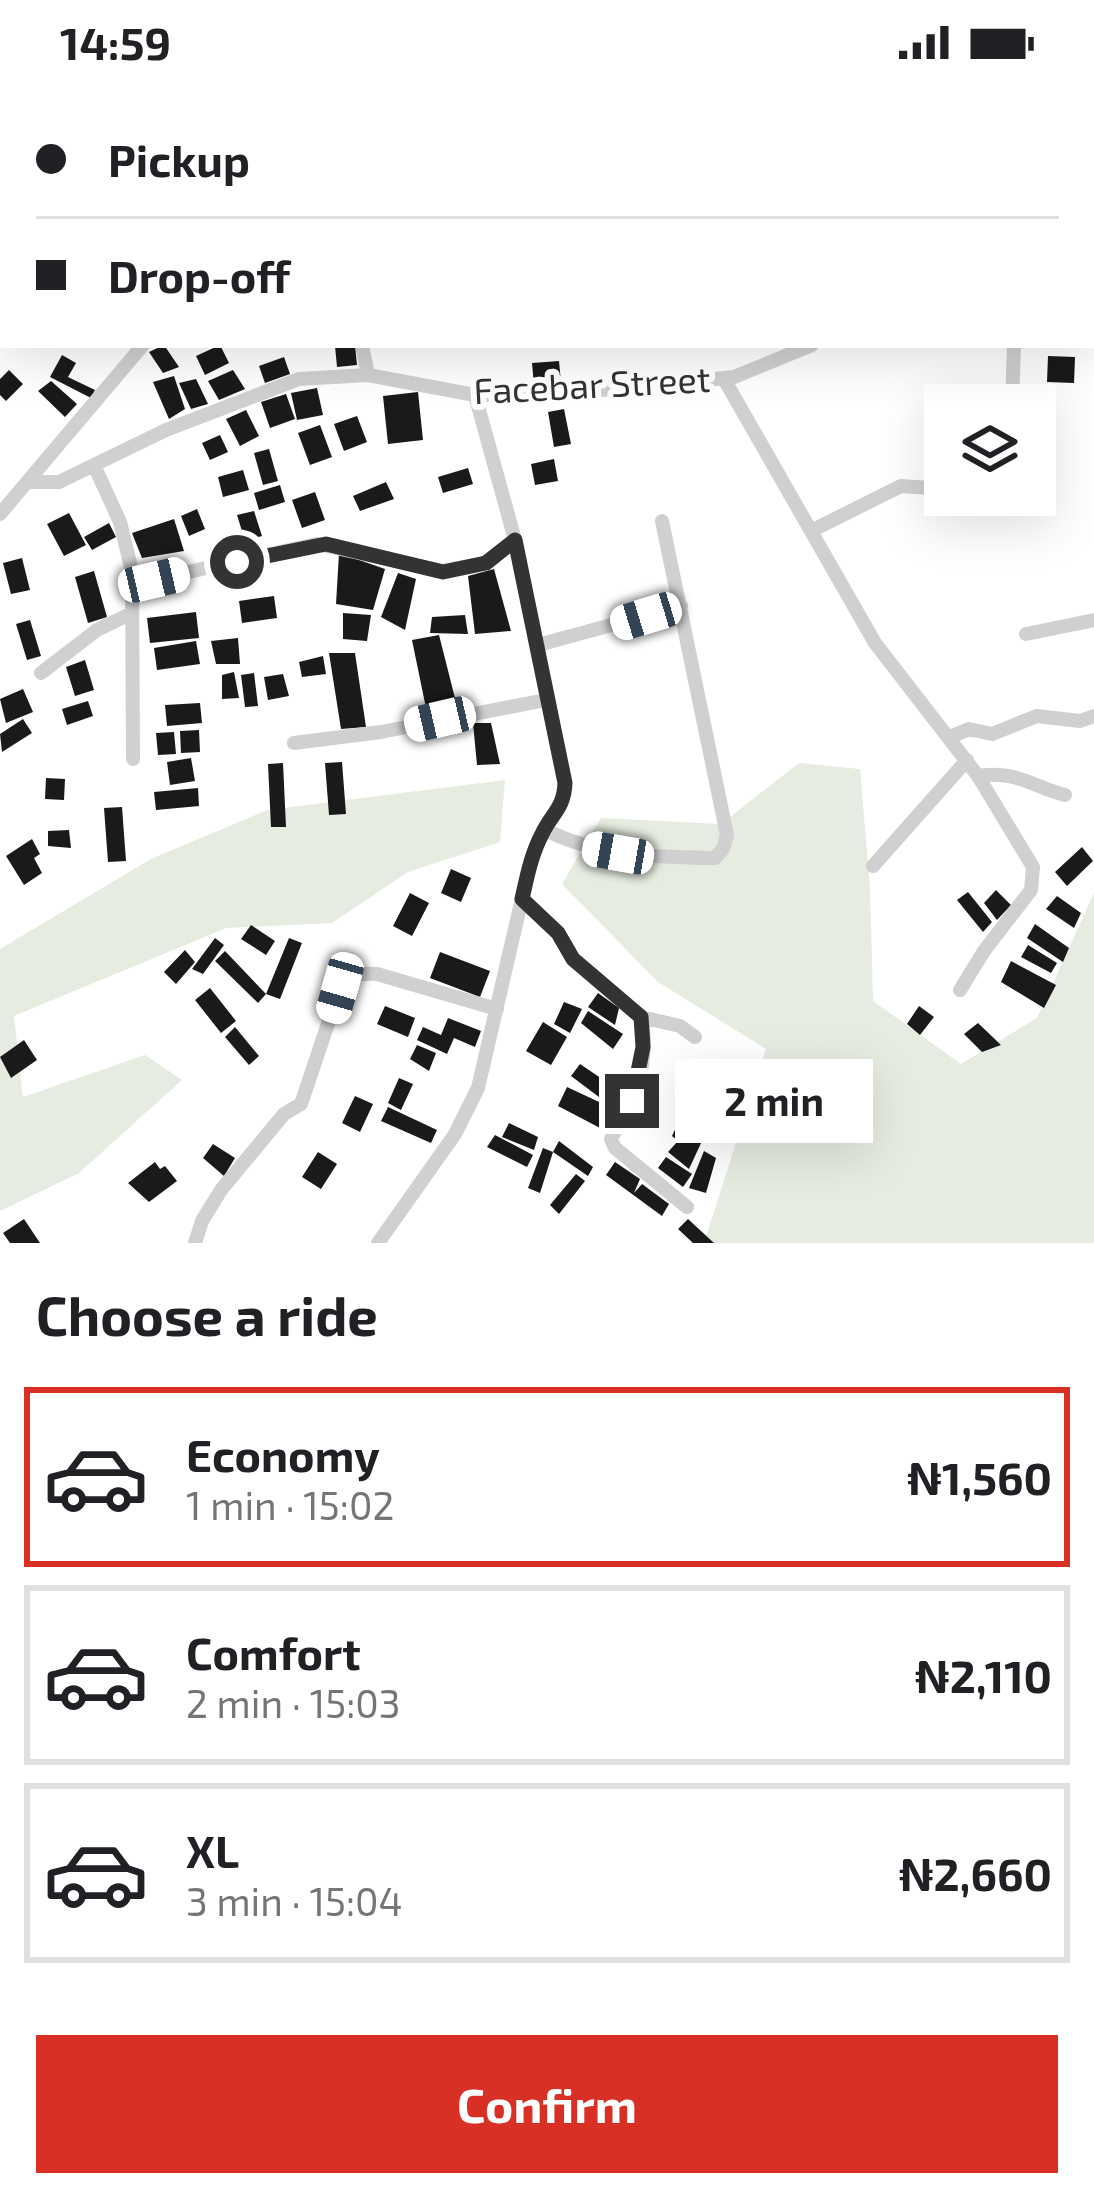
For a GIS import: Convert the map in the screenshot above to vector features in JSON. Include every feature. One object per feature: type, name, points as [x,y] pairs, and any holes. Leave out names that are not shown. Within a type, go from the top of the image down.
[{"type":"street","points":[[0,514],[141,348]]},
{"type":"street","points":[[363,348],[368,375]]},
{"type":"street","name":"Facebar Street","points":[[29,482],[55,483],[166,430],[299,379],[368,375],[475,395],[562,394],[724,379],[804,348]]},
{"type":"street","points":[[1013,384],[1014,348]]},
{"type":"street","points":[[724,379],[892,668],[967,760],[1034,867],[1035,880],[960,990]]},
{"type":"street","points":[[378,1243],[478,1088],[530,864],[544,829],[565,798],[515,540],[475,395]]},
{"type":"street","points":[[94,465],[120,522],[133,584],[133,759]]},
{"type":"street","points":[[813,530],[902,486],[924,486]]},
{"type":"street","points":[[544,829],[585,848],[618,853],[715,858],[724,849],[727,835],[662,521]]},
{"type":"street","points":[[133,584],[316,544],[443,572],[486,563],[515,540]]},
{"type":"street","points":[[538,645],[681,606]]},
{"type":"street","points":[[40,673],[97,629],[132,613]]},
{"type":"street","points":[[1026,634],[1094,620]]},
{"type":"street","points":[[294,743],[382,732],[547,700]]},
{"type":"street","points":[[950,737],[969,729],[992,734],[1037,716],[1080,721],[1094,716]]},
{"type":"street","points":[[872,866],[967,760]]},
{"type":"street","points":[[978,776],[1022,776],[1038,788],[1065,795]]},
{"type":"street","points":[[522,899],[558,933],[573,959],[641,1017],[680,1026],[695,1037]]},
{"type":"street","points":[[195,1243],[221,1190],[284,1114],[301,1104],[347,979],[359,973],[377,974],[497,1009]]},
{"type":"street","points":[[641,1017],[640,1073],[625,1118],[611,1139],[615,1148],[687,1207]]},
{"type":"shaded area","points":[[799,763],[860,769],[873,1001],[961,1064],[1037,1018],[1094,893],[1094,1243],[704,1243],[766,1049],[658,982],[562,884],[601,818],[721,824]]},
{"type":"shaded area","points":[[505,780],[500,842],[408,872],[332,923],[226,928],[14,1016],[23,1097],[145,1055],[182,1080],[79,1173],[0,1211],[0,949],[151,859],[267,810]]},
{"type":"building","points":[[166,348],[179,367],[163,373],[149,352]]},
{"type":"building","points":[[222,348],[229,363],[205,375],[196,356]]},
{"type":"building","points":[[335,348],[355,348],[357,365],[337,367]]},
{"type":"building","points":[[62,355],[76,363],[68,377],[95,390],[91,398],[50,377]]},
{"type":"building","points":[[1048,356],[1075,357],[1074,383],[1047,382]]},
{"type":"building","points":[[284,357],[290,374],[265,383],[259,366]]},
{"type":"building","points":[[559,361],[561,382],[534,385],[532,363]]},
{"type":"building","points":[[9,370],[23,384],[6,401],[0,395],[0,379]]},
{"type":"building","points":[[233,370],[245,389],[219,400],[208,381]]},
{"type":"building","points":[[174,376],[185,409],[169,419],[153,382]]},
{"type":"building","points":[[196,379],[208,404],[191,409],[179,383]]},
{"type":"building","points":[[51,381],[77,404],[65,417],[38,391]]},
{"type":"building","points":[[317,388],[323,415],[297,420],[291,393]]},
{"type":"building","points":[[418,392],[423,440],[388,444],[383,396]]},
{"type":"building","points":[[286,394],[295,419],[270,428],[261,402]]},
{"type":"building","points":[[564,409],[571,444],[554,447],[548,412]]},
{"type":"building","points":[[246,410],[259,436],[240,446],[226,419]]},
{"type":"building","points":[[357,416],[367,442],[344,451],[334,424]]},
{"type":"building","points":[[320,425],[332,457],[310,465],[298,433]]},
{"type":"building","points":[[220,435],[228,452],[210,460],[202,443]]},
{"type":"building","points":[[269,449],[278,481],[263,485],[254,453]]},
{"type":"building","points":[[554,459],[558,481],[535,485],[531,464]]},
{"type":"building","points":[[468,468],[473,484],[443,493],[438,477]]},
{"type":"building","points":[[243,470],[249,490],[223,497],[218,477]]},
{"type":"building","points":[[386,482],[394,499],[360,511],[353,496]]},
{"type":"building","points":[[280,485],[285,502],[259,510],[254,493]]},
{"type":"building","points":[[315,492],[325,520],[302,528],[292,500]]},
{"type":"building","points":[[197,509],[205,529],[189,536],[181,516]]},
{"type":"building","points":[[254,511],[262,536],[245,541],[237,515]]},
{"type":"building","points":[[69,513],[86,545],[64,556],[47,524]]},
{"type":"building","points":[[174,519],[184,551],[142,558],[132,533]]},
{"type":"building","points":[[109,523],[116,537],[92,550],[84,537]]},
{"type":"building","points":[[339,553],[385,569],[373,610],[336,604]]},
{"type":"building","points":[[22,558],[30,590],[11,594],[3,563]]},
{"type":"building","points":[[494,569],[511,631],[475,634],[468,576]]},
{"type":"building","points":[[94,571],[107,617],[88,623],[75,577]]},
{"type":"building","points":[[398,573],[416,579],[405,630],[381,617]]},
{"type":"building","points":[[274,596],[277,618],[242,623],[239,601]]},
{"type":"building","points":[[196,612],[199,638],[150,643],[147,618]]},
{"type":"building","points":[[343,613],[371,615],[367,641],[343,639]]},
{"type":"building","points":[[465,615],[468,634],[430,633],[432,617]]},
{"type":"building","points":[[30,620],[41,656],[27,660],[16,624]]},
{"type":"building","points":[[439,635],[457,706],[427,713],[412,640]]},
{"type":"building","points":[[238,638],[240,664],[216,664],[211,641]]},
{"type":"building","points":[[196,641],[200,664],[157,670],[154,648]]},
{"type":"building","points":[[329,653],[355,653],[366,727],[341,729]]},
{"type":"building","points":[[323,656],[326,674],[302,677],[299,662]]},
{"type":"building","points":[[85,660],[94,690],[75,696],[66,667]]},
{"type":"building","points":[[234,672],[239,698],[222,699],[222,675]]},
{"type":"building","points":[[254,673],[258,706],[245,707],[241,675]]},
{"type":"building","points":[[283,674],[289,696],[268,700],[264,677]]},
{"type":"building","points":[[23,689],[33,712],[6,723],[0,699]]},
{"type":"building","points":[[88,701],[93,716],[67,725],[62,709]]},
{"type":"building","points":[[200,703],[202,723],[167,726],[165,705]]},
{"type":"building","points":[[23,719],[32,733],[2,752],[0,734]]},
{"type":"building","points":[[473,723],[491,723],[500,764],[477,765]]},
{"type":"building","points":[[199,730],[200,752],[181,753],[180,731]]},
{"type":"building","points":[[174,732],[176,754],[158,755],[156,733]]},
{"type":"building","points":[[191,758],[195,781],[170,785],[167,762]]},
{"type":"building","points":[[342,762],[346,814],[329,815],[325,763]]},
{"type":"building","points":[[283,763],[286,827],[271,827],[268,764]]},
{"type":"building","points":[[46,778],[65,779],[64,800],[45,799]]},
{"type":"building","points":[[198,788],[199,806],[156,810],[154,792]]},
{"type":"building","points":[[122,807],[126,861],[108,862],[104,808]]},
{"type":"building","points":[[69,830],[71,848],[48,846],[48,831]]},
{"type":"building","points":[[32,839],[42,873],[24,885],[6,856]]},
{"type":"building","points":[[1082,847],[1093,861],[1067,886],[1055,872]]},
{"type":"building","points":[[451,869],[471,878],[461,902],[441,893]]},
{"type":"building","points":[[996,890],[1011,905],[997,920],[984,903]]},
{"type":"building","points":[[968,892],[992,922],[983,932],[957,900]]},
{"type":"building","points":[[410,893],[429,903],[412,936],[393,926]]},
{"type":"building","points":[[1057,896],[1081,913],[1074,928],[1046,909]]},
{"type":"building","points":[[1035,924],[1069,948],[1063,962],[1027,938]]},
{"type":"building","points":[[251,925],[275,941],[266,955],[241,939]]},
{"type":"building","points":[[215,938],[224,945],[203,974],[192,969]]},
{"type":"building","points":[[289,938],[302,943],[280,999],[266,994]]},
{"type":"building","points":[[1028,945],[1057,963],[1051,973],[1021,957]]},
{"type":"building","points":[[185,950],[195,962],[176,984],[164,972]]},
{"type":"building","points":[[225,951],[266,994],[258,1003],[215,961]]},
{"type":"building","points":[[440,952],[490,971],[480,997],[430,978]]},
{"type":"building","points":[[1011,961],[1056,985],[1044,1008],[1001,982]]},
{"type":"building","points":[[210,988],[236,1021],[221,1033],[195,1000]]},
{"type":"building","points":[[598,993],[619,1008],[615,1025],[588,1007]]},
{"type":"building","points":[[564,1002],[582,1009],[570,1033],[554,1024]]},
{"type":"building","points":[[385,1006],[415,1018],[408,1037],[377,1024]]},
{"type":"building","points":[[919,1006],[934,1017],[920,1035],[907,1024]]},
{"type":"building","points":[[588,1011],[623,1034],[613,1049],[581,1023]]},
{"type":"building","points":[[448,1018],[481,1031],[475,1047],[454,1038],[447,1054],[417,1040],[423,1027],[441,1035]]},
{"type":"building","points":[[543,1022],[567,1037],[551,1065],[526,1051]]},
{"type":"building","points":[[978,1023],[1001,1045],[982,1052],[964,1034]]},
{"type":"building","points":[[235,1027],[259,1056],[249,1065],[225,1037]]},
{"type":"building","points":[[24,1040],[37,1060],[11,1078],[0,1057]]},
{"type":"building","points":[[417,1045],[436,1053],[429,1071],[410,1059]]},
{"type":"building","points":[[580,1064],[614,1087],[607,1103],[571,1076]]},
{"type":"building","points":[[399,1078],[413,1084],[401,1110],[388,1103]]},
{"type":"building","points":[[567,1087],[612,1108],[602,1129],[558,1106]]},
{"type":"building","points":[[355,1096],[373,1104],[360,1132],[342,1123]]},
{"type":"building","points":[[388,1107],[437,1130],[431,1143],[381,1121]]},
{"type":"building","points":[[679,1121],[702,1141],[689,1169],[668,1152],[678,1141],[672,1136]]},
{"type":"building","points":[[509,1123],[538,1137],[534,1150],[502,1137]]},
{"type":"building","points":[[495,1135],[533,1155],[527,1167],[487,1147]]},
{"type":"building","points":[[559,1141],[593,1167],[588,1176],[553,1152]]},
{"type":"building","points":[[213,1144],[235,1158],[224,1176],[203,1158]]},
{"type":"building","points":[[543,1148],[553,1152],[540,1193],[528,1188]]},
{"type":"building","points":[[704,1151],[716,1158],[706,1193],[689,1188]]},
{"type":"building","points":[[318,1152],[337,1164],[321,1189],[302,1177]]},
{"type":"building","points":[[666,1157],[692,1174],[683,1187],[658,1168]]},
{"type":"building","points":[[155,1162],[177,1181],[149,1202],[128,1183]]},
{"type":"building","points":[[615,1162],[640,1179],[634,1193],[642,1184],[669,1204],[662,1216],[606,1175]]},
{"type":"building","points":[[576,1174],[585,1181],[559,1214],[550,1205]]},
{"type":"building","points":[[24,1219],[40,1243],[10,1243],[3,1233]]},
{"type":"building","points":[[688,1219],[714,1243],[693,1243],[678,1229]]},
{"type":"route","points":[[237,562],[326,544],[443,572],[477,567],[496,558],[515,540],[565,783],[562,807],[544,829],[522,899],[558,933],[573,959],[641,1017],[643,1047],[632,1101]]}]
